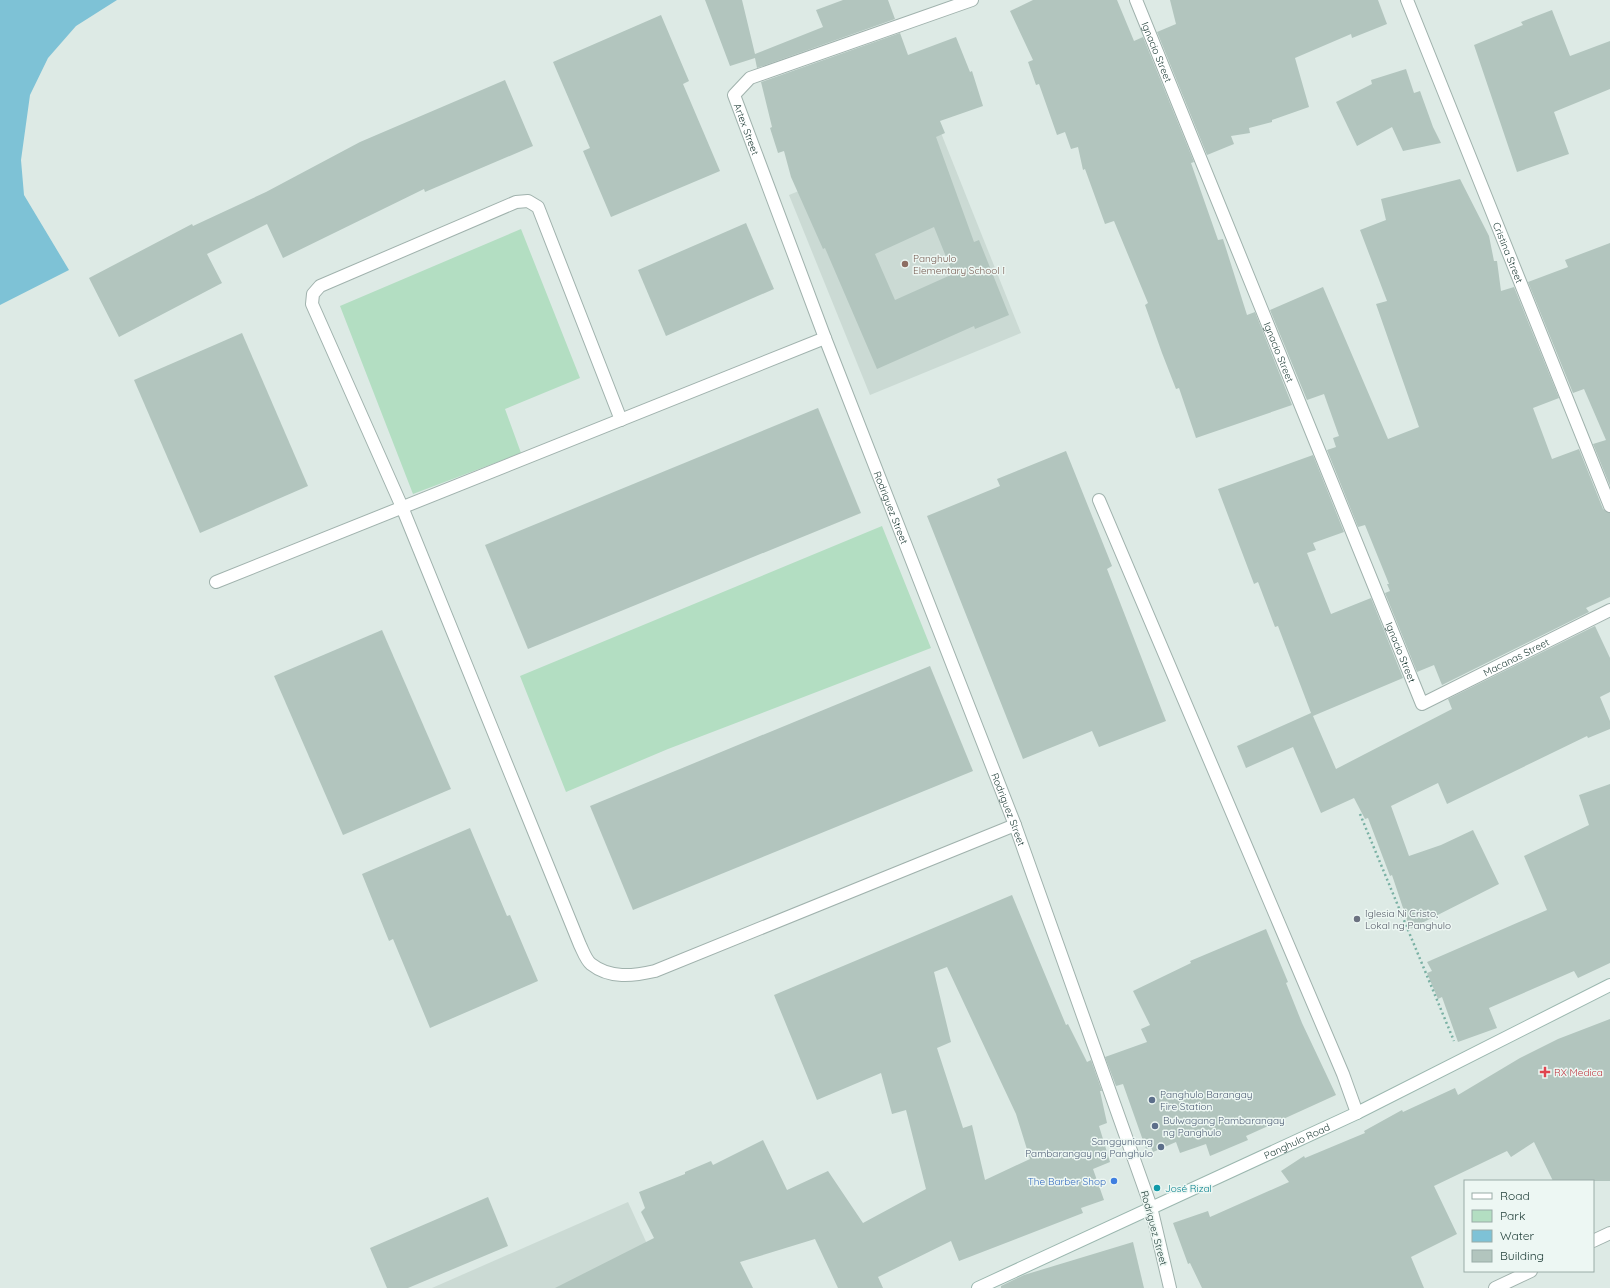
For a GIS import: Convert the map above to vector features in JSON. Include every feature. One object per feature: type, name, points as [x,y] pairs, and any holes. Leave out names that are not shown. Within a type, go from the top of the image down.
[{"type":"street","name":"Artex Street","points":[[825,338],[734,95],[750,78],[972,0]]},
{"type":"street","name":"Ignacio Street","points":[[1136,0],[1422,704]]},
{"type":"street","name":"Cristina Street","points":[[1406,0],[1610,506]]},
{"type":"street","points":[[621,420],[538,207],[528,201],[516,202],[320,286],[313,294],[312,304],[402,507],[580,945],[590,963],[609,974],[635,976],[655,971],[1015,825]]},
{"type":"street","points":[[216,582],[825,338]]},
{"type":"street","name":"Rodriguez Street","points":[[825,338],[1015,825],[1151,1207],[1170,1288]]},
{"type":"street","points":[[1099,500],[1343,1074],[1357,1113]]},
{"type":"street","name":"Macanas Street","points":[[1422,704],[1610,610]]},
{"type":"street","name":"Panghulo Road","points":[[978,1288],[1357,1113],[1610,985]]},
{"type":"street","points":[[1594,1241],[1610,1233]]},
{"type":"street","points":[[1495,1288],[1529,1272]]},
{"type":"path","points":[[1360,814],[1462,1060]]},
{"type":"shaded area","name":"Panghulo Elementary School I","points":[[941,133],[1021,333],[870,395],[789,195]]},
{"type":"shaded area","points":[[628,1202],[667,1288],[432,1288]]},
{"type":"green space","points":[[521,229],[580,378],[505,409],[521,453],[413,494],[340,306]]},
{"type":"green space","points":[[882,526],[931,648],[668,749],[566,792],[520,676]]},
{"type":"water","points":[[0,0],[117,0],[76,26],[48,58],[30,95],[21,160],[24,195],[69,270],[0,305]]},
{"type":"building","points":[[705,0],[742,0],[755,54],[823,27],[816,10],[843,0],[888,0],[895,19],[757,68],[755,58],[730,66]]},
{"type":"building","points":[[1033,0],[1117,0],[1134,41],[1143,37],[1194,162],[1191,163],[1218,240],[1223,239],[1247,315],[1255,312],[1292,405],[1196,438],[1179,388],[1176,389],[1162,353],[1145,305],[1148,303],[1114,221],[1105,224],[1085,169],[1083,170],[1078,147],[1071,149],[1065,132],[1057,135],[1039,84],[1036,85],[1028,62],[1033,60],[1010,11]]},
{"type":"building","points":[[1170,0],[1378,0],[1387,24],[1352,38],[1351,34],[1295,58],[1309,107],[1272,120],[1272,122],[1249,128],[1250,133],[1231,136],[1234,144],[1207,155],[1157,32],[1176,24]]},
{"type":"building","points":[[1552,10],[1570,56],[1610,41],[1610,89],[1554,112],[1569,154],[1517,172],[1474,45],[1523,25],[1521,22]]},
{"type":"building","points":[[661,15],[689,81],[683,84],[720,171],[611,217],[583,151],[590,148],[553,62]]},
{"type":"building","points":[[900,33],[908,55],[956,37],[970,72],[972,71],[983,106],[940,121],[945,133],[936,137],[974,242],[979,240],[1009,315],[975,329],[974,326],[877,369],[825,248],[823,249],[791,177],[784,151],[778,153],[770,128],[772,127],[761,82]],"holes":[[[934,227],[953,274],[895,300],[875,254]]]},
{"type":"building","points":[[1406,69],[1414,93],[1420,91],[1433,127],[1441,143],[1403,151],[1392,127],[1357,146],[1336,102],[1372,84],[1371,80]]},
{"type":"building","points":[[505,80],[533,146],[425,192],[424,189],[283,258],[267,224],[207,254],[222,283],[119,337],[89,278],[192,224],[193,226],[266,192],[360,142]]},
{"type":"building","points":[[1460,179],[1489,236],[1494,261],[1497,261],[1501,291],[1514,287],[1559,398],[1533,408],[1552,459],[1579,449],[1603,509],[1610,513],[1610,597],[1586,608],[1589,612],[1442,685],[1434,665],[1417,672],[1385,593],[1390,591],[1387,584],[1389,584],[1365,525],[1358,527],[1327,450],[1336,447],[1333,438],[1339,436],[1324,394],[1307,400],[1270,310],[1323,287],[1388,439],[1419,427],[1376,304],[1387,301],[1360,230],[1386,220],[1381,199]]},
{"type":"building","points":[[746,223],[774,289],[666,336],[638,270]]},
{"type":"building","points":[[1610,243],[1610,486],[1593,444],[1606,440],[1584,389],[1573,393],[1528,282],[1568,267],[1565,260]]},
{"type":"building","points":[[242,333],[308,486],[200,533],[134,380]]},
{"type":"building","points":[[818,408],[861,513],[528,649],[485,545]]},
{"type":"building","points":[[1066,451],[1112,566],[1107,569],[1166,721],[1099,747],[1092,731],[1023,759],[927,516],[1000,486],[997,479]]},
{"type":"building","points":[[1313,455],[1344,532],[1313,543],[1316,550],[1307,553],[1331,614],[1371,598],[1403,678],[1313,716],[1336,769],[1452,709],[1448,699],[1595,626],[1610,658],[1610,692],[1600,697],[1610,721],[1610,729],[1588,738],[1587,736],[1447,804],[1438,783],[1391,806],[1409,856],[1441,845],[1473,830],[1499,884],[1410,929],[1392,875],[1390,876],[1368,818],[1365,819],[1354,798],[1321,813],[1293,747],[1246,768],[1237,746],[1311,713],[1278,626],[1275,627],[1258,582],[1254,584],[1218,489]]},
{"type":"building","points":[[382,630],[451,789],[343,835],[274,676]]},
{"type":"building","points":[[930,666],[973,771],[633,910],[590,806]]},
{"type":"building","points":[[1610,784],[1610,963],[1578,978],[1574,971],[1489,1008],[1497,1028],[1458,1042],[1442,997],[1438,999],[1427,973],[1432,971],[1427,962],[1547,910],[1524,856],[1589,825],[1579,795]]},
{"type":"building","points":[[470,828],[507,916],[510,915],[538,981],[430,1028],[393,939],[389,941],[362,874]]},
{"type":"building","points":[[1012,895],[1066,1025],[1068,1024],[1087,1062],[1091,1060],[1102,1091],[1100,1091],[1107,1123],[1099,1126],[1110,1162],[1093,1169],[1104,1200],[1081,1208],[1083,1213],[959,1261],[951,1241],[878,1277],[883,1288],[838,1288],[815,1239],[740,1262],[753,1288],[555,1288],[654,1238],[641,1212],[645,1208],[639,1192],[685,1174],[685,1172],[711,1161],[713,1165],[763,1140],[787,1190],[828,1171],[863,1223],[926,1189],[906,1110],[892,1114],[881,1073],[817,1100],[774,995]],"holes":[[[947,967],[1016,1114],[1030,1159],[985,1180],[972,1125],[963,1128],[937,1048],[951,1042],[934,972]]]},
{"type":"building","points":[[1266,929],[1288,982],[1286,983],[1302,1023],[1336,1095],[1246,1136],[1248,1140],[1210,1156],[1206,1144],[1180,1153],[1176,1142],[1153,1152],[1151,1147],[1146,1149],[1123,1084],[1116,1086],[1105,1057],[1147,1042],[1141,1029],[1150,1025],[1133,991],[1191,963],[1190,961]]},
{"type":"building","points":[[1610,1019],[1610,1181],[1553,1180],[1534,1142],[1511,1157],[1507,1151],[1434,1186],[1457,1234],[1411,1257],[1424,1288],[1202,1288],[1190,1263],[1188,1264],[1173,1223],[1208,1211],[1210,1217],[1289,1182],[1281,1171],[1304,1156],[1305,1158],[1365,1133],[1364,1131],[1402,1110],[1403,1112],[1455,1088],[1458,1095],[1520,1058],[1558,1039]]},
{"type":"building","points":[[488,1197],[508,1246],[408,1288],[387,1288],[370,1248]]},
{"type":"building","points":[[1133,1242],[1144,1288],[1001,1288],[1001,1286],[1024,1275]]},
{"type":"place","name":"Panghulo Elementary School I","points":[[905,264]]},
{"type":"place","name":"Iglesia Ni Cristo, Lokal ng Panghulo","points":[[1357,919]]},
{"type":"place","name":"RX Medica","points":[[1545,1072]]},
{"type":"place","name":"Panghulo Barangay Fire Station","points":[[1152,1100]]},
{"type":"place","name":"Bulwagang Pambarangay ng Panghulo","points":[[1155,1126]]},
{"type":"place","name":"Sangguniang Pambarangay ng Panghulo","points":[[1161,1147]]},
{"type":"place","name":"The Barber Shop","points":[[1114,1181]]},
{"type":"place","name":"José Rizal","points":[[1157,1188]]}]
